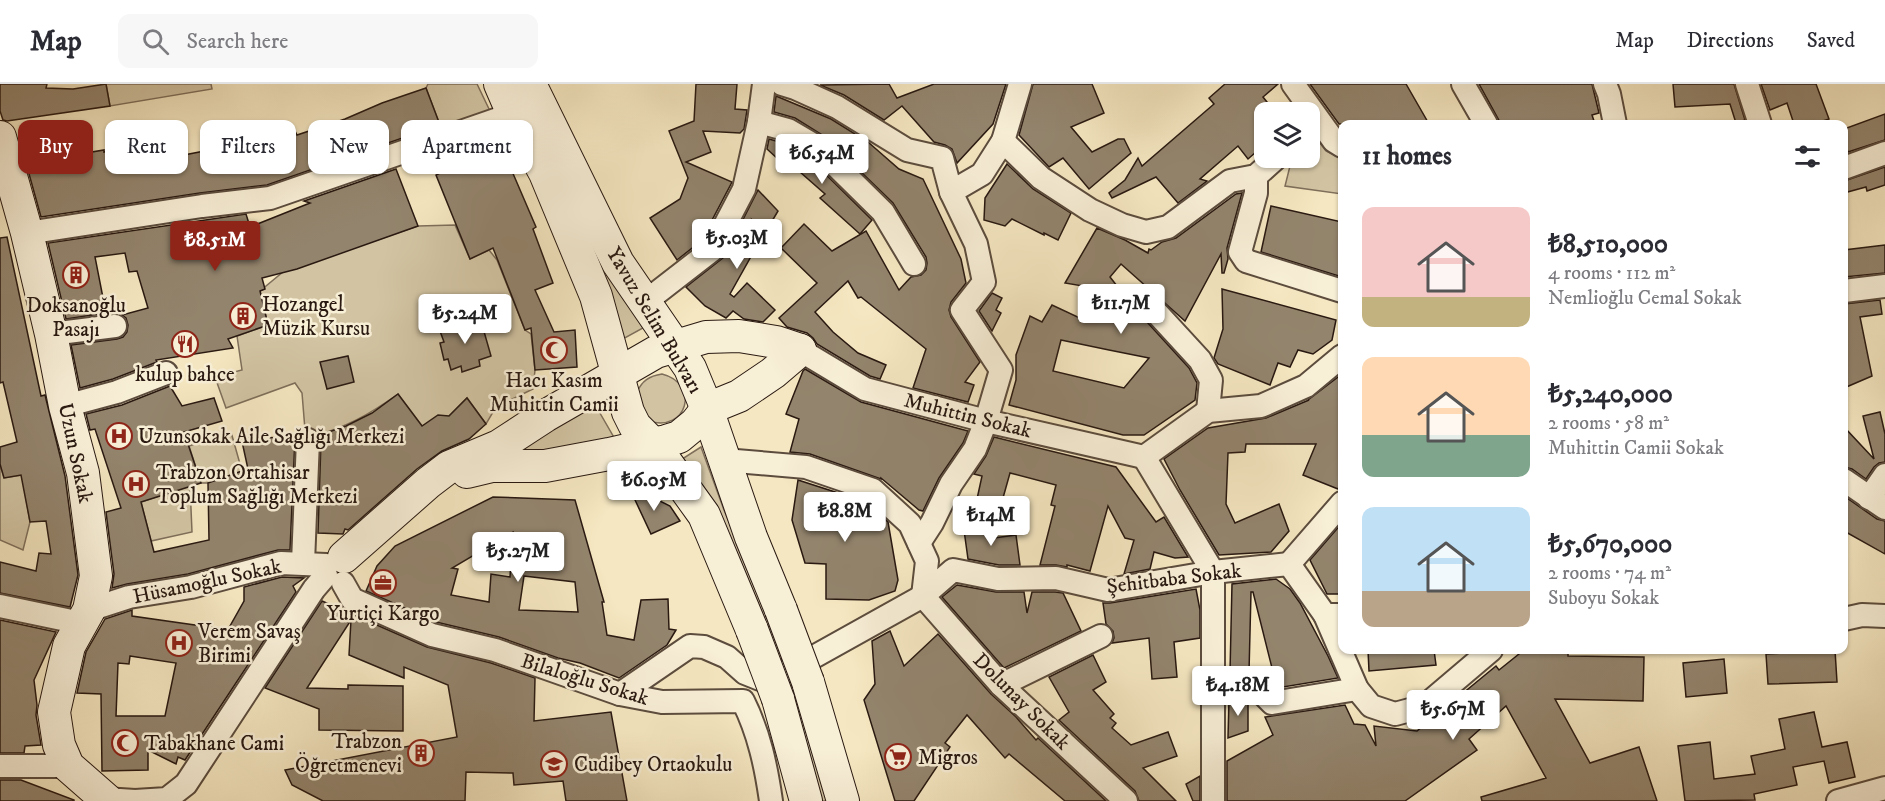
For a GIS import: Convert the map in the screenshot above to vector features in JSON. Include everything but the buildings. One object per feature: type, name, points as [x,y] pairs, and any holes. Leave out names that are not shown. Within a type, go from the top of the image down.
[{"type":"main road","name":"Yavuz Selim Bulvarı","points":[[500,84],[513,114],[545,173],[596,296],[628,412],[635,426],[653,444],[704,515],[778,699],[806,801]]},
{"type":"main road","name":"Yavuz Selim Bulvarı","points":[[530,84],[618,263],[690,368],[707,409],[751,537],[805,673],[843,801]]},
{"type":"main road","name":"Uzun Sokak","points":[[0,137],[6,175],[27,233],[51,334],[65,406],[83,473],[91,523],[96,576],[85,617],[69,646],[54,712],[59,745],[68,766]]},
{"type":"main road","points":[[490,458],[500,446],[545,417],[656,352],[706,337],[739,336],[776,342],[800,350]]},
{"type":"main road","points":[[338,569],[428,483],[449,467],[490,458],[545,466],[609,454],[679,437],[696,423],[707,409],[739,396],[773,373],[800,350]]},
{"type":"main road","points":[[68,766],[106,800]]},
{"type":"street","points":[[645,302],[712,250],[744,189],[759,122],[764,84]]},
{"type":"street","points":[[782,84],[837,107],[907,150],[942,158],[951,192],[976,244],[984,282],[962,310],[1001,370],[975,449],[951,484],[932,523],[919,543]]},
{"type":"street","points":[[951,192],[982,174],[1003,141],[1020,84]]},
{"type":"street","points":[[1293,84],[1303,102]]},
{"type":"street","points":[[1463,84],[1484,120]]},
{"type":"street","points":[[1605,84],[1614,120]]},
{"type":"street","points":[[1747,84],[1759,120]]},
{"type":"street","points":[[27,233],[270,198],[513,114]]},
{"type":"street","points":[[759,122],[788,130],[817,147],[883,212],[914,264]]},
{"type":"street","points":[[1320,130],[1338,144]]},
{"type":"street","points":[[1003,141],[1041,178],[1090,210],[1122,225],[1146,232],[1168,227],[1230,181],[1256,176],[1265,168]]},
{"type":"street","points":[[1848,167],[1885,153]]},
{"type":"street","points":[[1256,176],[1256,193],[1240,252],[1246,261],[1338,290]]},
{"type":"street","points":[[1848,291],[1885,286]]},
{"type":"street","points":[[1123,298],[1155,311],[1200,360],[1211,380],[1208,411]]},
{"type":"street","points":[[51,334],[115,326]]},
{"type":"street","name":"Muhittin Sokak","points":[[800,350],[865,389],[986,421],[1144,457]]},
{"type":"street","points":[[1213,801],[1213,572],[1144,457],[1208,411],[1261,406],[1306,386],[1338,359]]},
{"type":"street","points":[[65,406],[117,392],[166,373]]},
{"type":"street","points":[[303,563],[308,440]]},
{"type":"street","points":[[724,460],[806,467],[873,490],[910,524],[919,543],[927,561],[923,596]]},
{"type":"street","points":[[1848,483],[1877,503],[1885,475]]},
{"type":"street","points":[[1334,615],[1288,564],[1338,508]]},
{"type":"street","name":"Hüsamoğlu Sokak","points":[[85,617],[129,597],[191,587],[281,563],[303,563],[338,569]]},
{"type":"street","name":"Şehitbaba Sokak","points":[[620,694],[690,646],[704,647],[727,657],[745,673],[760,679],[805,673],[923,596],[953,570],[998,579],[1056,578],[1108,590],[1213,572],[1288,564]]},
{"type":"street","points":[[106,800],[167,799],[186,784],[314,589],[338,569]]},
{"type":"street","name":"Bilaloğlu Sokak","points":[[338,569],[352,598],[432,635],[495,650],[620,694],[662,702],[743,701],[753,722],[764,758],[771,801]]},
{"type":"street","name":"Dolunay Sokak","points":[[923,596],[1001,685],[1126,801]]},
{"type":"street","points":[[0,606],[85,617]]},
{"type":"street","points":[[1848,618],[1862,615],[1885,616]]},
{"type":"street","points":[[1001,685],[1101,636]]},
{"type":"street","points":[[1346,654],[1357,689],[1371,706],[1395,714],[1425,706],[1486,654]]},
{"type":"street","points":[[1213,692],[1226,686],[1254,685],[1272,703],[1357,689]]},
{"type":"street","points":[[0,766],[68,766]]},
{"type":"street","points":[[1838,801],[1885,788]]},
{"type":"shaded area","points":[[106,84],[211,84],[212,89],[110,106]]},
{"type":"shaded area","points":[[428,84],[477,84],[490,111],[467,120],[438,120],[426,88]]},
{"type":"shaded area","points":[[1320,143],[1326,151],[1338,157],[1338,193],[1285,186],[1290,168],[1320,168]]},
{"type":"shaded area","points":[[455,225],[470,259],[489,250],[497,260],[525,330],[531,334],[535,370],[533,389],[496,407],[486,424],[467,398],[449,416],[422,426],[398,394],[357,420],[312,437],[305,430],[302,393],[295,383],[226,408],[215,377],[242,370],[237,336],[268,325],[260,291],[283,272],[418,226]]},
{"type":"shaded area","points":[[600,253],[643,328],[623,339],[596,256]]},
{"type":"shaded area","points":[[662,374],[674,379],[682,387],[685,396],[680,414],[673,420],[662,423],[649,421],[637,392],[647,380]]},
{"type":"shaded area","points":[[593,401],[616,441],[499,459]]},
{"type":"shaded area","points":[[231,432],[242,471],[208,483],[201,483],[189,446]]},
{"type":"shaded area","points":[[701,447],[724,510],[788,663],[780,668],[679,461]]},
{"type":"shaded area","points":[[0,464],[4,478],[22,475],[30,522],[23,550],[0,540]]},
{"type":"shaded area","points":[[190,486],[192,532],[151,541],[141,502]]},
{"type":"shaded area","points":[[791,673],[831,801],[820,801],[784,677]]},
{"type":"place","name":"Doksanoğlu Pasajı","points":[[76,275]]},
{"type":"place","name":"Hozangel Müzik Kursu","points":[[243,316]]},
{"type":"place","name":"kulup bahce","points":[[185,344]]},
{"type":"place","name":"Hacı Kasım Muhittin Camii","points":[[554,350]]},
{"type":"place","name":"Uzunsokak Aile Sağlığı Merkezi","points":[[119,436]]},
{"type":"place","name":"Trabzon Ortahisar Toplum Sağlığı Merkezi","points":[[136,484]]},
{"type":"place","name":"Yurtiçi Kargo","points":[[383,583]]},
{"type":"place","name":"Verem Savaş Birimi","points":[[179,643]]},
{"type":"place","name":"Tabakhane Cami","points":[[125,743]]},
{"type":"place","name":"Trabzon Öğretmenevi","points":[[421,753]]},
{"type":"place","name":"Migros","points":[[898,757]]},
{"type":"place","name":"Cudibey Ortaokulu","points":[[554,764]]}]
